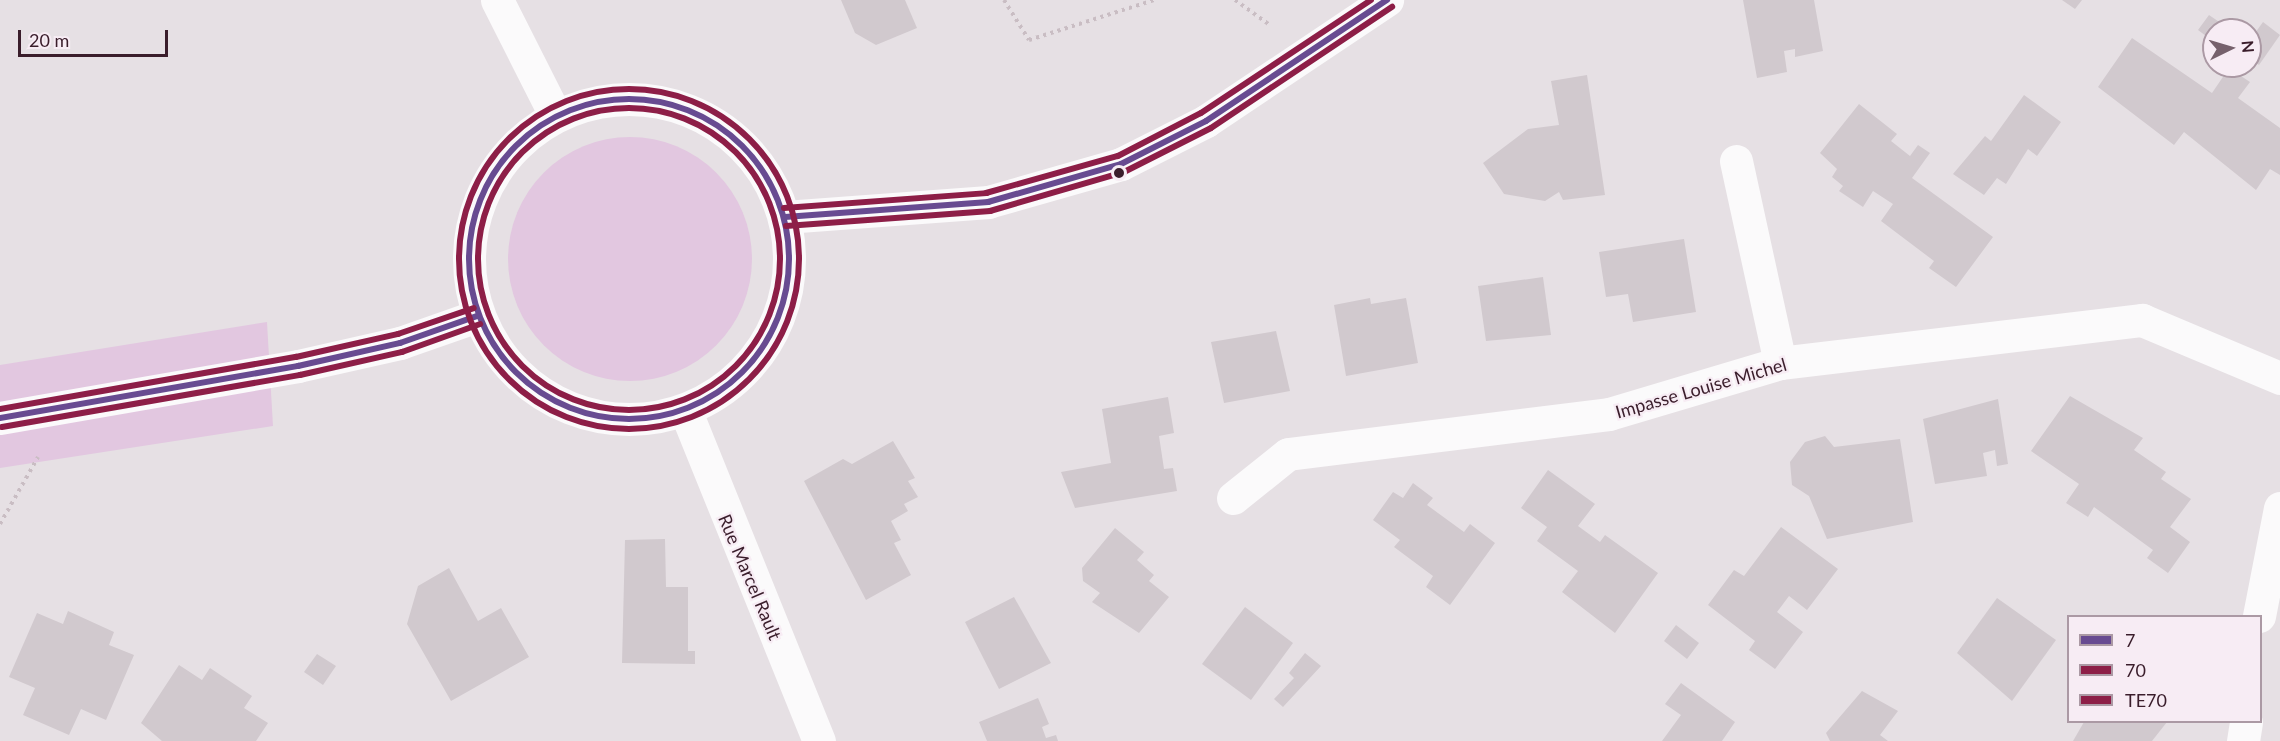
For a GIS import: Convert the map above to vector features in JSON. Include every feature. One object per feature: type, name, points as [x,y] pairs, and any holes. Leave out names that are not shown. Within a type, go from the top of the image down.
[{"type":"street","points":[[497,0],[555,115]]},
{"type":"street","points":[[784,217],[988,202],[1121,164],[1206,121],[1387,0]]},
{"type":"street","points":[[610,98],[667,102],[720,125],[761,165],[784,217],[790,276],[773,334],[737,381],[686,412],[623,422],[562,408],[510,370],[477,316],[467,258],[477,200],[508,151],[555,115],[610,98]]},
{"type":"street","points":[[1736,161],[1780,363]]},
{"type":"street","points":[[0,418],[65,409],[321,361],[400,343],[477,316]]},
{"type":"street","name":"Impasse Louise Michel","points":[[1233,498],[1288,454],[1609,414],[1780,363],[2142,320],[2280,378]]},
{"type":"street","name":"Rue Marcel Rault","points":[[686,412],[819,741]]},
{"type":"street","points":[[2259,615],[2280,508]]},
{"type":"street","points":[[2262,625],[2280,636]]},
{"type":"street","points":[[2243,741],[2246,723]]},
{"type":"path","points":[[1004,0],[1029,40],[1154,0]]},
{"type":"path","points":[[0,524],[65,409]]},
{"type":"shaded area","points":[[630,137],[654,140],[677,147],[698,158],[716,173],[731,191],[742,212],[749,235],[752,259],[749,283],[742,306],[731,327],[716,345],[698,360],[677,371],[654,378],[630,381],[606,378],[583,371],[562,360],[544,345],[529,327],[518,306],[511,283],[508,259],[511,235],[518,212],[529,191],[544,173],[562,158],[583,147],[606,140]]},
{"type":"shaded area","points":[[267,322],[273,426],[0,468],[0,365]]},
{"type":"building","points":[[841,0],[905,0],[917,28],[876,45],[855,33]]},
{"type":"building","points":[[1743,0],[1814,0],[1823,51],[1795,57],[1795,49],[1784,51],[1787,72],[1757,78]]},
{"type":"building","points":[[2062,0],[2082,0],[2075,9]]},
{"type":"building","points":[[2262,23],[2280,35],[2262,61]]},
{"type":"building","points":[[2132,38],[2212,93],[2222,78],[2244,78],[2250,82],[2238,98],[2280,128],[2280,175],[2270,169],[2256,190],[2184,132],[2174,145],[2098,87]]},
{"type":"building","points":[[1587,75],[1605,195],[1563,200],[1559,192],[1545,201],[1504,194],[1483,163],[1528,129],[1559,125],[1551,81]]},
{"type":"building","points":[[2024,95],[2061,122],[2037,156],[2028,149],[2006,184],[1997,178],[1984,195],[1953,174],[1985,136],[1991,141]]},
{"type":"building","points":[[1859,104],[1897,134],[1891,141],[1910,156],[1918,145],[1930,153],[1912,178],[1993,237],[1956,287],[1929,268],[1934,261],[1881,221],[1893,204],[1873,191],[1863,207],[1839,191],[1843,186],[1832,177],[1837,169],[1820,153]]},
{"type":"building","points":[[1684,239],[1696,312],[1633,322],[1628,294],[1606,297],[1599,252]]},
{"type":"building","points":[[1543,277],[1551,335],[1486,341],[1478,286]]},
{"type":"building","points":[[1370,298],[1371,304],[1406,298],[1418,363],[1346,376],[1334,305]]},
{"type":"building","points":[[1276,331],[1290,391],[1224,403],[1211,342]]},
{"type":"building","points":[[2070,396],[2143,438],[2134,450],[2166,472],[2161,479],[2191,499],[2170,527],[2190,542],[2168,573],[2147,558],[2153,550],[2094,507],[2088,517],[2066,503],[2079,484],[2031,451]]},
{"type":"building","points":[[1168,397],[1174,433],[1159,436],[1164,469],[1173,468],[1177,491],[1075,508],[1061,472],[1111,463],[1102,409]]},
{"type":"building","points":[[1998,399],[2008,464],[1997,466],[1995,450],[1983,453],[1987,476],[1935,484],[1923,419]]},
{"type":"building","points":[[1825,436],[1834,447],[1900,439],[1913,522],[1827,539],[1809,496],[1792,485],[1790,462],[1805,442]]},
{"type":"building","points":[[893,441],[915,478],[908,481],[918,497],[904,504],[908,511],[891,521],[901,540],[894,543],[911,575],[866,600],[804,481],[843,459],[852,464]]},
{"type":"building","points":[[1548,470],[1595,504],[1578,526],[1600,542],[1605,535],[1658,573],[1615,633],[1562,592],[1578,571],[1537,541],[1547,527],[1521,508]]},
{"type":"building","points":[[1413,483],[1433,498],[1427,505],[1464,532],[1470,524],[1495,543],[1450,605],[1426,587],[1433,576],[1394,547],[1400,540],[1373,520],[1393,492],[1403,498]]},
{"type":"building","points":[[1781,527],[1838,569],[1807,610],[1789,596],[1777,612],[1803,632],[1775,669],[1749,650],[1755,641],[1708,605],[1734,570],[1744,576]]},
{"type":"building","points":[[1115,528],[1144,552],[1137,560],[1154,575],[1149,581],[1169,597],[1139,633],[1092,602],[1100,593],[1083,581],[1082,568]]},
{"type":"building","points":[[665,539],[666,587],[688,587],[688,651],[695,651],[695,664],[622,663],[625,540]]},
{"type":"building","points":[[449,568],[478,621],[501,608],[529,657],[451,701],[407,624],[418,586]]},
{"type":"building","points":[[1014,597],[1051,663],[999,689],[965,622]]},
{"type":"building","points":[[1997,598],[2056,640],[2012,701],[1957,653]]},
{"type":"building","points":[[1245,607],[1293,643],[1251,700],[1202,664]]},
{"type":"building","points":[[68,611],[114,632],[109,645],[134,655],[106,720],[81,709],[69,735],[23,715],[35,688],[9,677],[37,613],[63,624]]},
{"type":"building","points":[[1676,625],[1699,643],[1687,659],[1664,641]]},
{"type":"building","points":[[1305,653],[1321,666],[1283,707],[1274,699],[1294,678],[1289,673]]},
{"type":"building","points":[[317,654],[336,666],[323,685],[304,672]]},
{"type":"building","points":[[179,665],[202,680],[210,668],[252,696],[244,708],[268,723],[256,741],[162,741],[141,723]]},
{"type":"building","points":[[1681,683],[1735,722],[1722,741],[1662,741],[1681,715],[1665,704]]},
{"type":"building","points":[[1862,691],[1898,711],[1880,735],[1888,741],[1830,741],[1826,733]]},
{"type":"building","points":[[1038,698],[1049,724],[1042,727],[1046,738],[1056,735],[1058,741],[987,741],[979,722]]},
{"type":"building","points":[[2083,723],[2166,723],[2152,741],[2073,741]]},
{"type":"transit line","name":"TE70","points":[[784,208],[986,193],[1118,156],[1201,113],[1371,0]]},
{"type":"transit line","name":"7","points":[[785,217],[988,202],[1121,164],[1206,121],[1387,0]]},
{"type":"transit line","name":"70","points":[[786,226],[990,211],[1124,172],[1211,128],[1392,7]]},
{"type":"transit line","name":"70","points":[[629,89],[662,93],[694,102],[723,118],[749,139],[770,165],[786,194],[795,226],[799,259],[795,292],[786,324],[770,353],[749,379],[723,400],[694,416],[662,425],[629,429],[596,425],[564,416],[535,400],[509,379],[488,353],[472,324],[463,292],[459,259],[463,226],[472,194],[488,165],[509,139],[535,118],[564,102],[596,93],[629,89]]},
{"type":"transit line","name":"7","points":[[613,99],[645,99],[676,105],[705,117],[731,135],[753,157],[771,183],[783,212],[789,243],[789,259],[789,275],[783,306],[771,335],[753,361],[731,383],[705,401],[676,413],[645,419],[613,419],[582,413],[553,401],[527,383],[505,361],[487,335],[475,306],[469,275],[469,243],[475,212],[487,183],[505,157],[527,135],[553,117],[582,105],[613,99]]},
{"type":"transit line","name":"TE70","points":[[614,108],[644,108],[673,114],[700,125],[725,142],[746,163],[763,188],[774,215],[778,229],[780,259],[778,289],[769,317],[755,343],[736,366],[713,385],[687,399],[659,408],[614,410],[585,404],[558,393],[533,376],[512,355],[495,330],[484,303],[478,274],[478,244],[484,215],[495,188],[512,163],[533,142],[558,125],[585,114],[614,108]]},
{"type":"transit line","name":"TE70","points":[[0,409],[296,357],[398,334],[474,308]]},
{"type":"transit line","name":"7","points":[[0,418],[298,366],[400,343],[477,316]]},
{"type":"transit line","name":"70","points":[[2,427],[300,375],[402,352],[480,324]]}]
